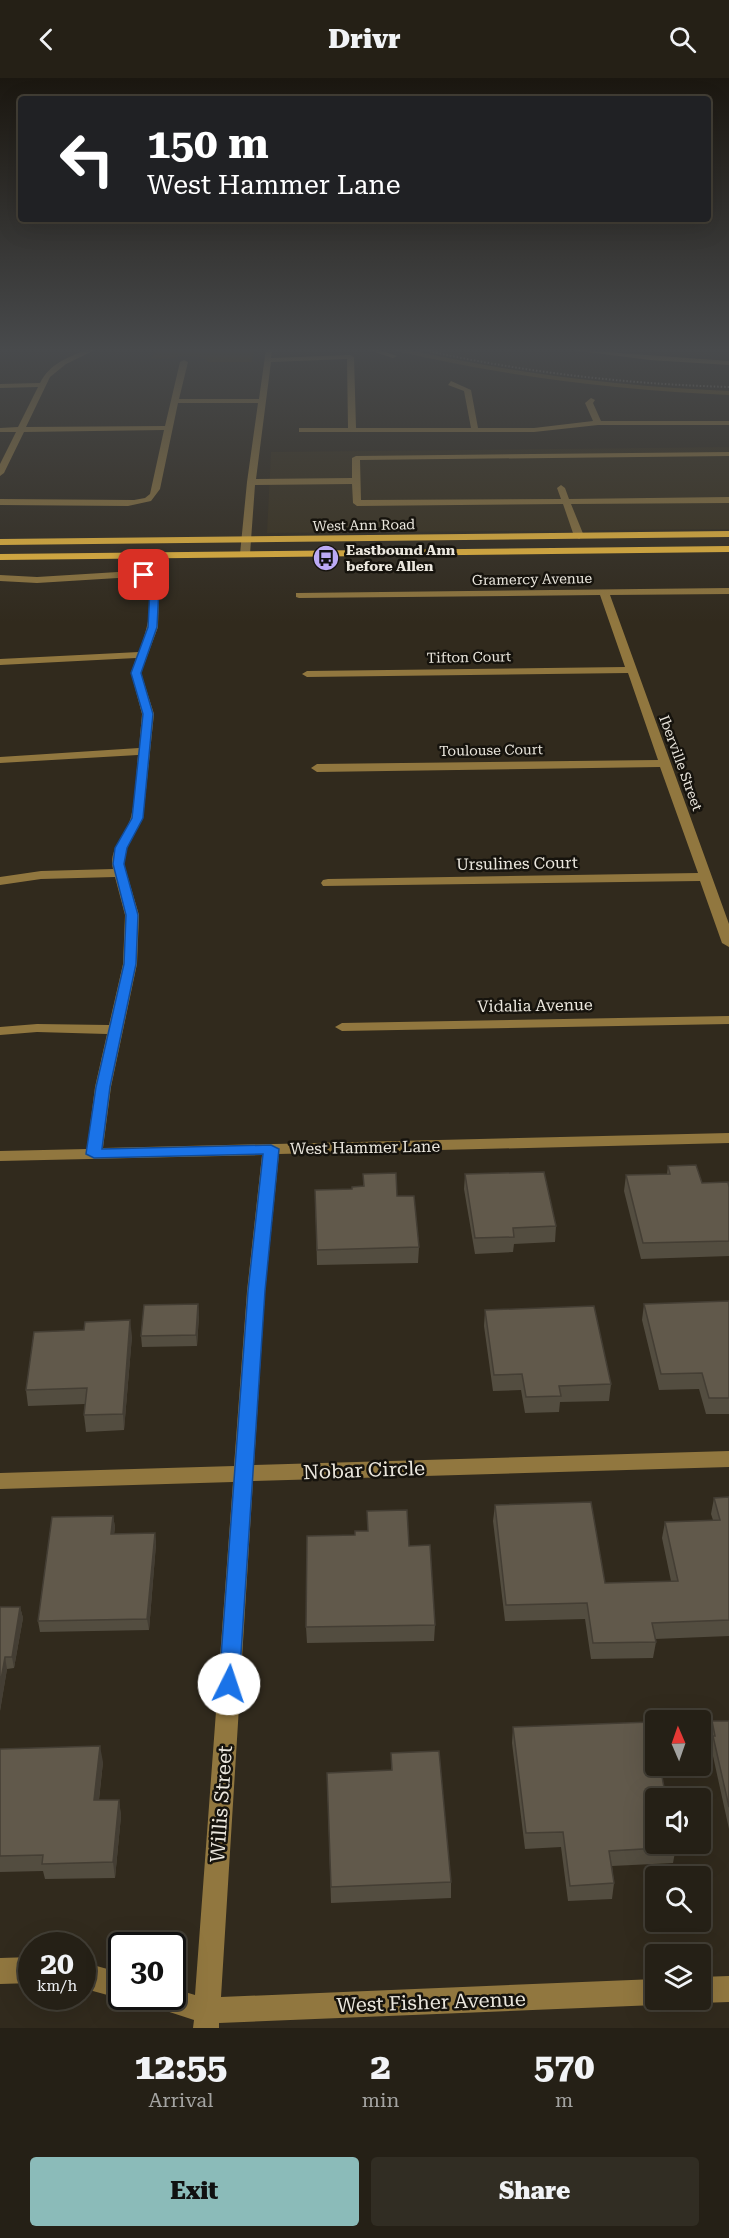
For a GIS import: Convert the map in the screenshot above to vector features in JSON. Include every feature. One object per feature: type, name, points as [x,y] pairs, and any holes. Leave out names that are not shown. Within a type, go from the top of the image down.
[{"type":"main road","name":"West Ann Road","points":[[0,542],[729,535]]},
{"type":"main road","points":[[415,553],[552,544],[579,536]]},
{"type":"main road","name":"West Ann Road","points":[[0,557],[729,549]]},
{"type":"street","points":[[0,473],[16,440]]},
{"type":"street","points":[[0,502],[128,503],[148,499],[156,493],[156,483],[166,440]]},
{"type":"street","points":[[245,554],[257,440]]},
{"type":"street","points":[[729,454],[356,458],[357,503],[729,500]]},
{"type":"street","points":[[251,482],[357,481]]},
{"type":"street","points":[[561,488],[579,536]]},
{"type":"street","points":[[0,578],[37,580],[120,574],[144,575],[150,578],[154,588],[153,627],[136,673],[148,714],[137,818],[121,848],[118,864],[132,915],[130,964],[103,1087],[94,1154]]},
{"type":"street","name":"Gramercy Avenue","points":[[299,596],[729,591]]},
{"type":"street","name":"Iberville Street","points":[[604,592],[729,943]]},
{"type":"street","points":[[0,662],[141,655]]},
{"type":"street","name":"Tifton Court","points":[[307,674],[632,670]]},
{"type":"street","points":[[0,760],[144,751]]},
{"type":"street","name":"Toulouse Court","points":[[317,768],[665,763]]},
{"type":"street","points":[[0,880],[41,875],[121,873]]},
{"type":"street","name":"Ursulines Court","points":[[328,883],[705,877]]},
{"type":"street","name":"Vidalia Avenue","points":[[342,1027],[729,1020]]},
{"type":"street","points":[[0,1031],[37,1028],[116,1030]]},
{"type":"street","name":"West Hammer Lane","points":[[0,1156],[729,1138]]},
{"type":"street","name":"Willis Street","points":[[207,2020],[256,1291],[271,1149]]},
{"type":"street","name":"Nobar Circle","points":[[0,1481],[729,1459]]},
{"type":"street","points":[[0,1971],[18,1970]]},
{"type":"street","points":[[711,1990],[729,1989]]},
{"type":"street","name":"West Fisher Avenue","points":[[186,2010],[207,2020],[645,1993]]},
{"type":"shaded area","points":[[729,447],[729,529],[267,533],[271,452]]},
{"type":"building","points":[[696,1165],[702,1183],[728,1182],[729,1241],[643,1243],[626,1175],[670,1174],[668,1166]]},
{"type":"building","points":[[544,1172],[556,1226],[513,1228],[514,1237],[475,1238],[465,1174]]},
{"type":"building","points":[[396,1173],[397,1196],[414,1196],[419,1247],[317,1250],[315,1190],[352,1189],[352,1187],[364,1186],[363,1174]]},
{"type":"building","points":[[729,1301],[729,1398],[709,1398],[702,1373],[661,1374],[644,1304]]},
{"type":"building","points":[[198,1304],[196,1335],[141,1336],[144,1305]]},
{"type":"building","points":[[594,1306],[611,1384],[559,1386],[561,1396],[526,1397],[522,1374],[494,1375],[485,1310]]},
{"type":"building","points":[[130,1320],[123,1414],[84,1415],[87,1388],[26,1390],[34,1332],[84,1330],[85,1322]]},
{"type":"building","points":[[729,1497],[729,1620],[652,1623],[656,1642],[593,1643],[587,1603],[506,1605],[495,1505],[591,1502],[605,1583],[678,1581],[665,1522],[720,1520],[714,1498]]},
{"type":"building","points":[[407,1510],[409,1546],[430,1545],[435,1625],[306,1627],[307,1536],[355,1535],[355,1531],[368,1531],[367,1511]]},
{"type":"building","points":[[113,1516],[111,1534],[155,1533],[147,1619],[38,1621],[52,1517]]},
{"type":"building","points":[[0,1607],[20,1607],[12,1657],[5,1657],[0,1685]]},
{"type":"building","points":[[712,1721],[729,1721],[729,1807],[713,1736],[715,1736]]},
{"type":"building","points":[[645,1722],[645,1776],[662,1776],[664,1788],[645,1788],[645,1849],[609,1851],[614,1883],[570,1886],[563,1832],[526,1833],[513,1727]]},
{"type":"building","points":[[100,1746],[94,1800],[119,1800],[113,1862],[42,1864],[43,1855],[0,1856],[0,1749]]},
{"type":"building","points":[[439,1751],[451,1882],[331,1887],[327,1773],[392,1770],[391,1753]]},
{"type":"place","name":"Eastbound Ann before Allen","points":[[326,558]]},
{"type":"route","points":[[144,575],[153,582],[153,627],[136,673],[148,714],[137,818],[121,848],[118,864],[132,915],[130,964],[103,1087],[94,1154],[271,1149],[256,1291],[229,1684]]}]
